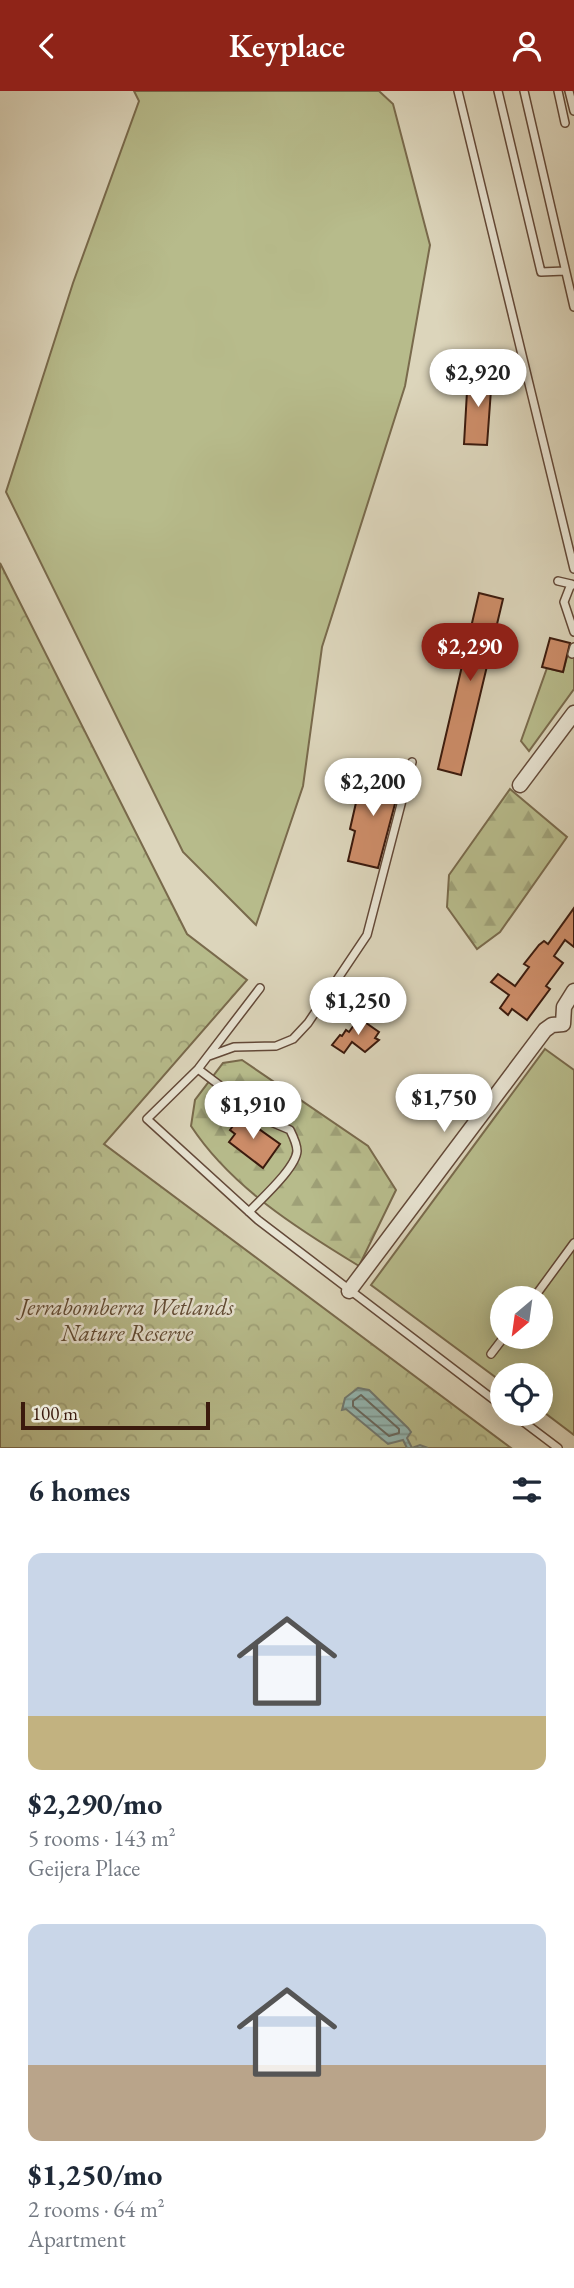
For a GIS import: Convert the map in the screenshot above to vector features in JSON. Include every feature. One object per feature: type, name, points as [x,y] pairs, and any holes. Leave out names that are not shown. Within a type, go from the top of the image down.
[{"type":"street","points":[[520,785],[574,713]]},
{"type":"street","points":[[349,1291],[540,1035],[550,1025],[568,1027],[565,1005],[574,991]]},
{"type":"lane","points":[[458,91],[574,569]]},
{"type":"lane","points":[[498,91],[541,272],[565,271]]},
{"type":"lane","points":[[524,91],[574,307]]},
{"type":"lane","points":[[558,91],[565,123]]},
{"type":"lane","points":[[569,91],[574,111]]},
{"type":"lane","points":[[558,581],[572,585],[564,602],[570,610],[574,632]]},
{"type":"lane","points":[[208,1056],[234,1048],[276,1047],[293,1039],[308,1023],[368,935],[412,762]]},
{"type":"lane","points":[[260,988],[198,1069],[147,1119],[249,1212],[490,1397]]},
{"type":"lane","points":[[198,1069],[264,1119],[290,1130],[294,1138],[297,1152],[290,1167],[249,1212]]},
{"type":"lane","points":[[543,1286],[574,1243]]},
{"type":"lane","points":[[491,1354],[495,1349]]},
{"type":"lane","points":[[529,1426],[558,1448]]},
{"type":"green space","points":[[134,91],[379,91],[393,104],[430,245],[405,386],[322,647],[303,786],[256,925],[183,852],[6,492],[73,283],[139,101]]},
{"type":"green space","name":"Jerrabomberra Wetlands Nature Reserve","points":[[0,563],[187,934],[247,980],[104,1144],[511,1448],[0,1448]]},
{"type":"green space","points":[[568,653],[574,655],[574,689],[529,751],[521,741],[547,668],[563,672]]},
{"type":"green space","points":[[510,789],[567,837],[500,932],[477,949],[447,907],[449,875]]},
{"type":"green space","points":[[545,1049],[574,1070],[574,1435],[553,1419],[553,1363],[490,1363],[490,1373],[371,1285]]},
{"type":"green space","points":[[242,1060],[368,1146],[396,1190],[359,1266],[267,1205],[226,1168],[191,1126],[195,1100],[223,1063]]},
{"type":"water","points":[[358,1388],[369,1390],[408,1428],[411,1432],[407,1438],[412,1448],[407,1448],[403,1440],[388,1444],[346,1409],[342,1410],[345,1398]]},
{"type":"building","points":[[468,374],[492,376],[487,445],[464,444]]},
{"type":"building","points":[[479,593],[503,599],[461,775],[438,769]]},
{"type":"building","points":[[550,638],[570,643],[563,672],[542,667]]},
{"type":"building","points":[[363,772],[401,781],[378,868],[348,861],[355,831],[350,829]]},
{"type":"building","points":[[574,908],[574,947],[565,940],[554,956],[563,963],[546,986],[550,989],[527,1020],[512,1009],[508,1015],[500,1008],[509,995],[491,982],[498,974],[515,986],[529,967],[524,964],[539,945],[544,941],[548,944]]},
{"type":"building","points":[[359,1018],[379,1032],[375,1038],[379,1040],[365,1052],[352,1042],[344,1053],[332,1045],[346,1030],[349,1032]]},
{"type":"building","points":[[244,1111],[255,1120],[252,1124],[280,1144],[263,1168],[229,1142],[235,1134],[230,1130]]}]
